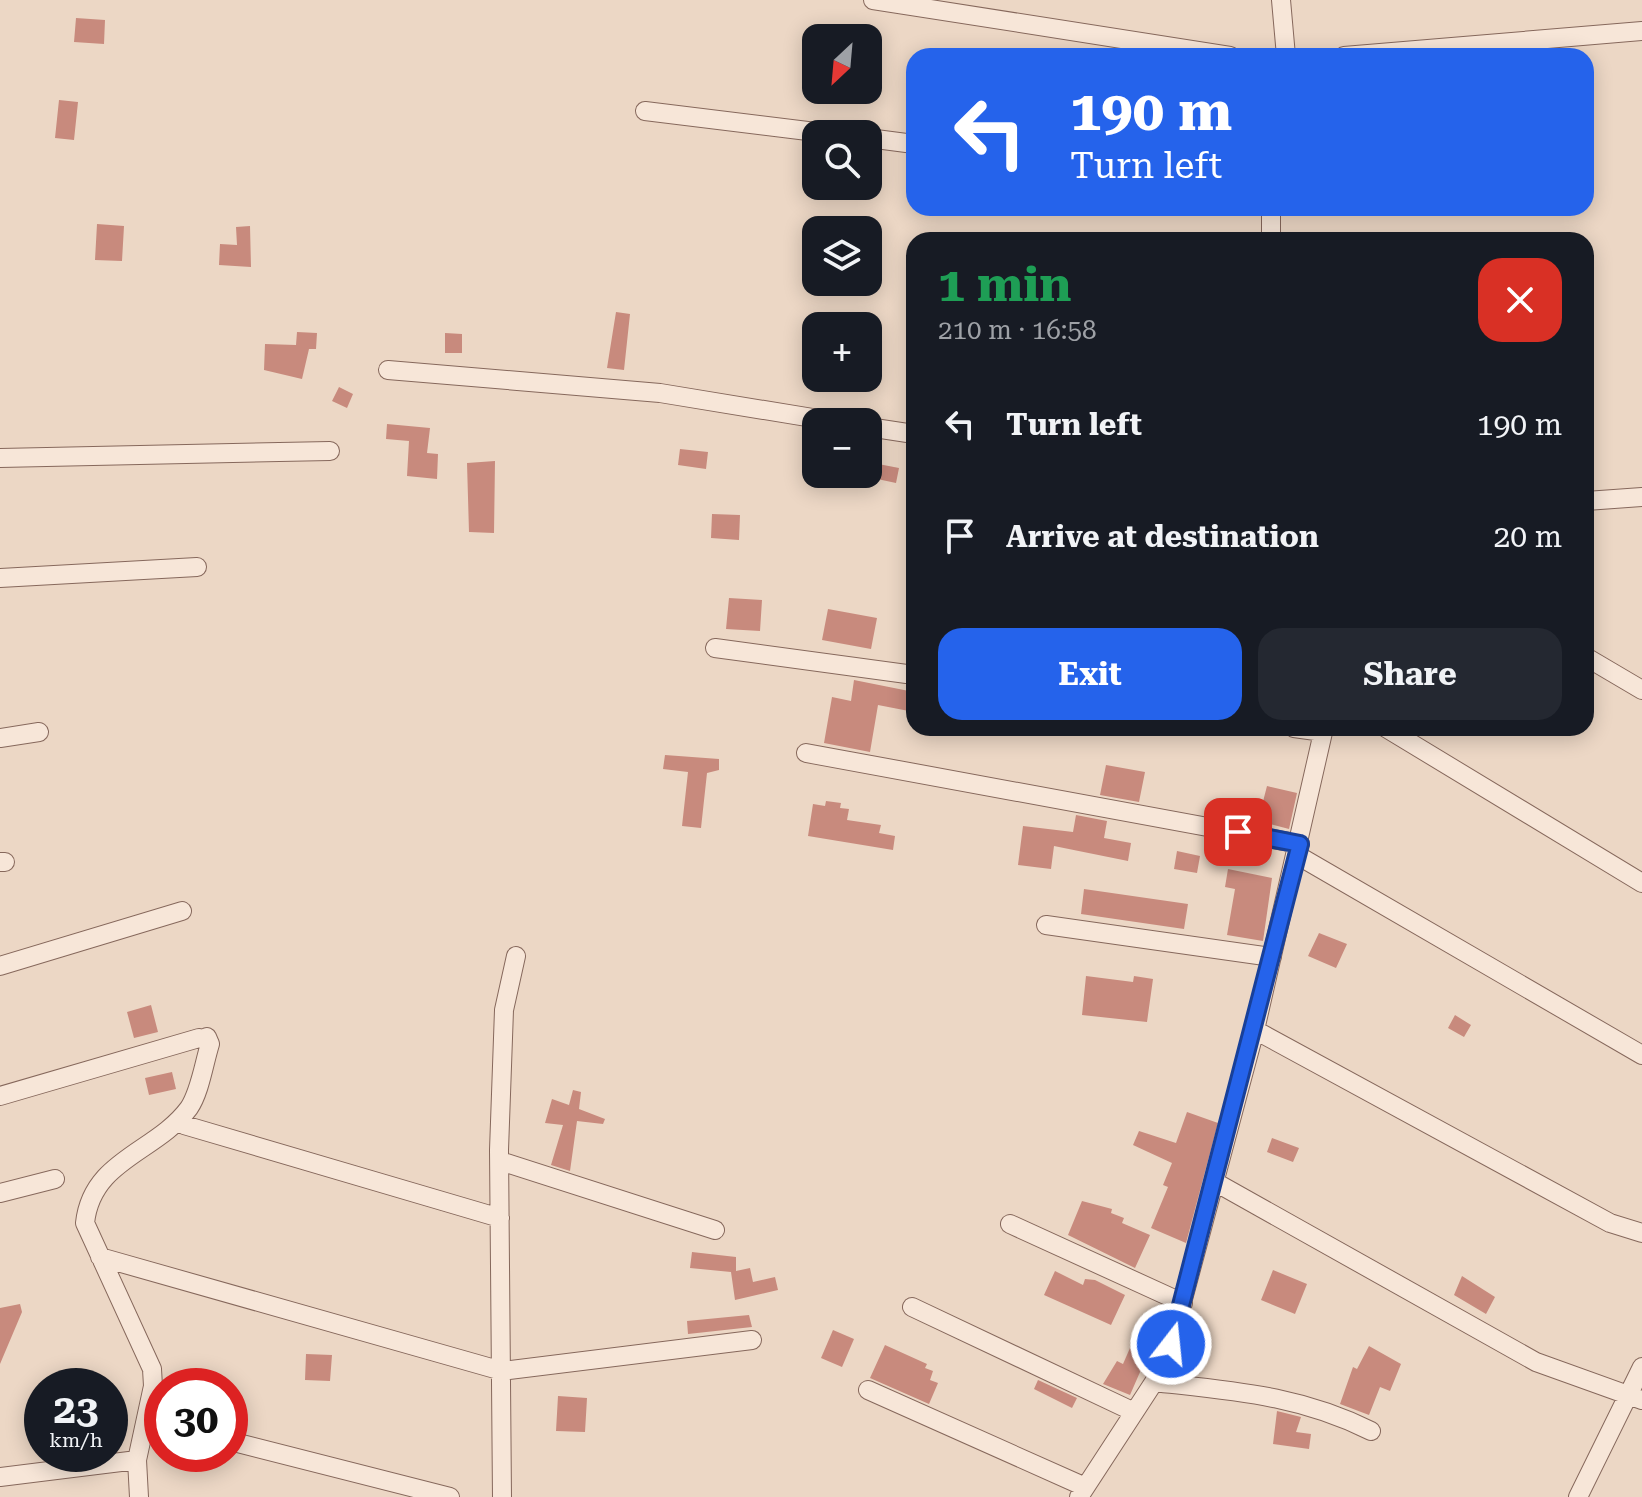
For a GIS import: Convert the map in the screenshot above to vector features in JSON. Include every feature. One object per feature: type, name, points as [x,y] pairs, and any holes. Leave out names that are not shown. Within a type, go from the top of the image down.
[{"type":"street","points":[[873,0],[1179,48]]},
{"type":"street","points":[[1281,0],[1285,48]]},
{"type":"street","points":[[1439,48],[1642,31]]},
{"type":"street","points":[[645,111],[802,130]]},
{"type":"street","points":[[882,140],[906,143]]},
{"type":"street","points":[[388,370],[660,393],[802,416]]},
{"type":"street","points":[[882,429],[906,433]]},
{"type":"street","points":[[0,458],[330,451]]},
{"type":"street","points":[[1594,500],[1642,497]]},
{"type":"street","points":[[0,578],[197,567]]},
{"type":"street","points":[[715,648],[906,674]]},
{"type":"street","points":[[1594,662],[1642,690]]},
{"type":"street","points":[[0,738],[39,732]]},
{"type":"street","points":[[868,1390],[1081,1492],[1154,1382],[1171,1344],[1255,1030],[1323,736]]},
{"type":"street","points":[[1399,736],[1642,883]]},
{"type":"street","points":[[806,753],[1298,849],[1642,1055]]},
{"type":"street","points":[[0,966],[182,911]]},
{"type":"street","points":[[1046,925],[1272,957]]},
{"type":"street","points":[[502,1497],[500,1161],[504,1010],[516,956]]},
{"type":"street","points":[[1255,1030],[1610,1223],[1642,1233]]},
{"type":"street","points":[[0,1096],[203,1038],[210,1044],[191,1106],[102,1178],[87,1201],[85,1223],[152,1368]]},
{"type":"street","points":[[184,1125],[500,1218]]},
{"type":"street","points":[[500,1161],[715,1230]]},
{"type":"street","points":[[0,1193],[55,1179]]},
{"type":"street","points":[[1215,1182],[1536,1362],[1635,1397]]},
{"type":"street","points":[[1010,1224],[1183,1303]]},
{"type":"street","points":[[100,1257],[502,1371],[752,1340]]},
{"type":"street","points":[[912,1307],[1132,1411]]},
{"type":"street","points":[[1578,1497],[1635,1397],[1642,1367]]},
{"type":"street","points":[[1154,1382],[1276,1395],[1334,1413],[1371,1431]]},
{"type":"street","points":[[139,1497],[137,1460],[144,1443]]},
{"type":"street","points":[[248,1446],[450,1497]]},
{"type":"street","points":[[0,1477],[137,1460]]},
{"type":"building","points":[[76,18],[105,20],[104,44],[74,42]]},
{"type":"building","points":[[59,100],[78,102],[74,140],[55,138]]},
{"type":"building","points":[[97,224],[124,226],[122,261],[95,260]]},
{"type":"building","points":[[250,226],[251,267],[219,265],[220,244],[237,245],[236,227]]},
{"type":"building","points":[[616,312],[630,314],[624,370],[607,368]]},
{"type":"building","points":[[297,332],[317,333],[316,349],[309,349],[302,379],[264,370],[265,344],[296,345]]},
{"type":"building","points":[[445,333],[462,334],[462,353],[445,353]]},
{"type":"building","points":[[339,387],[353,394],[347,408],[332,401]]},
{"type":"building","points":[[387,424],[430,428],[427,453],[438,454],[437,479],[407,476],[409,441],[386,439]]},
{"type":"building","points":[[680,449],[708,452],[706,469],[678,465]]},
{"type":"building","points":[[495,461],[494,533],[469,532],[467,463]]},
{"type":"building","points":[[882,465],[899,468],[896,483],[882,480]]},
{"type":"building","points":[[712,514],[740,515],[739,540],[711,538]]},
{"type":"building","points":[[729,598],[762,600],[760,631],[726,629]]},
{"type":"building","points":[[828,609],[877,618],[871,649],[822,640]]},
{"type":"building","points":[[854,680],[906,690],[906,710],[878,705],[870,752],[824,743],[832,697],[851,701]]},
{"type":"building","points":[[665,755],[719,759],[719,770],[707,773],[701,828],[682,826],[688,772],[663,769]]},
{"type":"building","points":[[1106,765],[1145,772],[1139,802],[1100,795]]},
{"type":"building","points":[[1267,786],[1297,793],[1289,829],[1258,821]]},
{"type":"building","points":[[826,801],[841,803],[840,808],[849,809],[847,820],[881,825],[879,833],[895,836],[893,850],[808,836],[813,804],[825,806]]},
{"type":"building","points":[[1076,815],[1107,821],[1104,838],[1131,843],[1128,861],[1054,846],[1051,869],[1018,865],[1023,826],[1073,832]]},
{"type":"building","points":[[1177,851],[1200,856],[1197,873],[1174,869]]},
{"type":"building","points":[[1228,869],[1272,878],[1263,941],[1227,935],[1235,889],[1225,887]]},
{"type":"building","points":[[1084,889],[1188,904],[1184,929],[1081,914]]},
{"type":"building","points":[[1319,933],[1347,944],[1336,968],[1308,956]]},
{"type":"building","points":[[1086,976],[1133,982],[1134,976],[1153,979],[1147,1022],[1082,1015]]},
{"type":"building","points":[[151,1005],[158,1032],[134,1038],[127,1012]]},
{"type":"building","points":[[1455,1015],[1471,1025],[1464,1037],[1448,1028]]},
{"type":"building","points":[[172,1072],[176,1089],[149,1095],[145,1078]]},
{"type":"building","points":[[573,1090],[581,1092],[579,1109],[605,1119],[603,1124],[577,1121],[570,1171],[551,1165],[563,1125],[545,1123],[552,1099],[569,1105]]},
{"type":"building","points":[[1187,1112],[1218,1123],[1186,1243],[1151,1228],[1168,1187],[1163,1185],[1172,1163],[1133,1145],[1139,1131],[1176,1143]]},
{"type":"building","points":[[1272,1138],[1299,1148],[1293,1162],[1267,1152]]},
{"type":"building","points":[[1082,1201],[1112,1209],[1111,1213],[1124,1218],[1122,1223],[1150,1235],[1135,1268],[1068,1235]]},
{"type":"building","points":[[692,1252],[736,1257],[736,1271],[750,1268],[753,1282],[775,1277],[778,1290],[735,1300],[731,1272],[690,1268]]},
{"type":"building","points":[[1273,1270],[1307,1284],[1295,1314],[1261,1300]]},
{"type":"building","points":[[1055,1271],[1083,1285],[1085,1279],[1095,1280],[1125,1295],[1111,1325],[1044,1295]]},
{"type":"building","points":[[1462,1276],[1495,1297],[1486,1314],[1454,1295]]},
{"type":"building","points":[[20,1304],[22,1312],[0,1364],[0,1308]]},
{"type":"building","points":[[749,1315],[752,1327],[688,1334],[687,1321]]},
{"type":"building","points":[[833,1330],[854,1339],[842,1367],[821,1358]]},
{"type":"building","points":[[885,1345],[927,1364],[925,1368],[933,1371],[930,1380],[938,1383],[929,1404],[870,1378]]},
{"type":"building","points":[[1369,1346],[1401,1364],[1390,1391],[1380,1387],[1369,1415],[1340,1404],[1353,1367],[1357,1369]]},
{"type":"building","points":[[1130,1348],[1147,1356],[1130,1395],[1103,1384],[1117,1361],[1123,1364]]},
{"type":"building","points":[[306,1354],[332,1355],[330,1381],[305,1380]]},
{"type":"building","points":[[1038,1380],[1077,1398],[1072,1408],[1034,1389]]},
{"type":"building","points":[[558,1396],[587,1398],[585,1432],[556,1431]]},
{"type":"building","points":[[1277,1411],[1301,1417],[1296,1432],[1311,1434],[1309,1449],[1273,1444]]},
{"type":"route","points":[[1171,1344],[1255,1030],[1300,844],[1238,832]]}]
